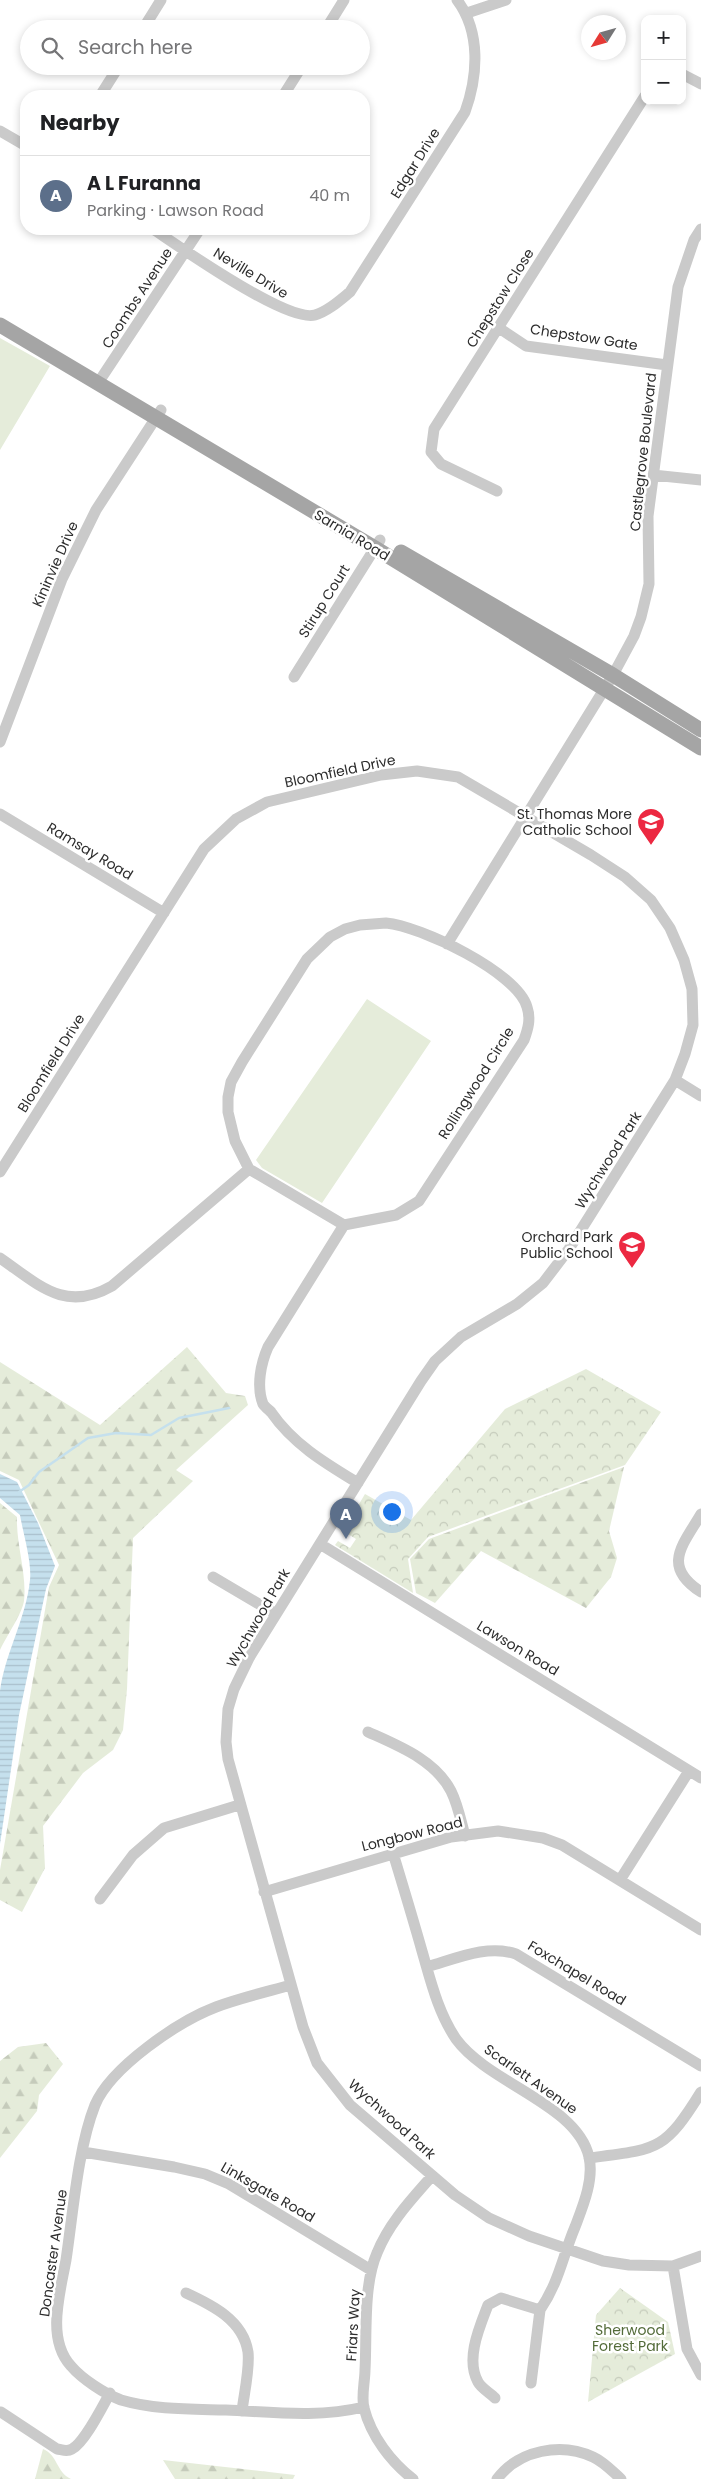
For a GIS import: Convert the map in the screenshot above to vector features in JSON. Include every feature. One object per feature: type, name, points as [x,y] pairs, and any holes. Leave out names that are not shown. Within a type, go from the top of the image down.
[{"type":"main road","name":"Sarnia Road","points":[[0,314],[101,380]]},
{"type":"main road","name":"Sarnia Road","points":[[0,325],[101,380],[378,544],[613,675],[701,730]]},
{"type":"main road","name":"Sarnia Road","points":[[378,544],[604,689],[701,748]]},
{"type":"street","points":[[149,20],[161,0]]},
{"type":"street","points":[[332,20],[344,0]]},
{"type":"street","name":"Edgar Drive","points":[[313,316],[332,307],[350,292],[465,112],[473,90],[475,42],[466,13],[457,0]]},
{"type":"street","points":[[466,13],[506,0]]},
{"type":"street","points":[[104,90],[113,75]]},
{"type":"street","points":[[288,90],[297,75]]},
{"type":"street","points":[[686,76],[701,84]]},
{"type":"street","name":"Chepstow Close","points":[[497,492],[441,464],[432,452],[431,440],[434,429],[641,102]]},
{"type":"street","points":[[0,130],[20,142]]},
{"type":"street","name":"Castlegrove Boulevard","points":[[447,944],[613,675],[634,636],[641,617],[649,584],[648,516],[678,287],[694,240],[701,229]]},
{"type":"street","name":"Neville Drive","points":[[162,235],[272,304],[293,314],[313,316]]},
{"type":"street","name":"Coombs Avenue","points":[[101,380],[196,235]]},
{"type":"street","name":"Chepstow Gate","points":[[499,328],[526,346],[667,365]]},
{"type":"street","name":"Kininvie Drive","points":[[0,742],[62,579],[96,510],[159,414]]},
{"type":"street","points":[[653,475],[701,480]]},
{"type":"street","name":"Stirup Court","points":[[294,677],[378,544]]},
{"type":"street","name":"Bloomfield Drive","points":[[0,1172],[204,849],[236,819],[267,802],[381,775],[417,771],[458,777],[626,877],[651,900],[670,928],[684,960],[692,990],[692,1025],[685,1054],[675,1080]]},
{"type":"street","name":"Ramsay Road","points":[[0,814],[164,913]]},
{"type":"street","name":"Rollingwood Circle","points":[[250,1169],[235,1141],[231,1125],[228,1098],[231,1082],[286,988],[307,959],[330,937],[360,925],[402,925],[447,944],[504,977],[518,991],[527,1006],[529,1023],[524,1040],[419,1201],[396,1216],[344,1225]]},
{"type":"street","points":[[675,1080],[701,1096]]},
{"type":"street","name":"Wychwood Park","points":[[675,1080],[556,1268],[531,1294],[462,1337],[435,1361],[249,1658],[234,1689],[228,1710],[226,1742],[240,1805],[303,2027],[317,2063],[350,2105],[455,2195],[489,2218],[529,2236],[604,2261],[629,2265],[673,2266],[701,2256]]},
{"type":"street","points":[[0,1258],[49,1292],[64,1297],[80,1298],[97,1295],[112,1286],[250,1169],[344,1225],[268,1347],[261,1362],[260,1381],[264,1404],[295,1441],[358,1483]]},
{"type":"street","points":[[701,1514],[678,1554],[679,1571],[689,1584],[701,1592]]},
{"type":"street","name":"Lawson Road","points":[[320,1544],[701,1778]]},
{"type":"street","points":[[213,1577],[276,1614]]},
{"type":"street","points":[[368,1732],[406,1750],[435,1770],[452,1793],[465,1836]]},
{"type":"street","points":[[620,1880],[689,1771]]},
{"type":"street","points":[[100,1898],[133,1855],[164,1828],[240,1805]]},
{"type":"street","name":"Longbow Road","points":[[264,1892],[393,1853],[465,1836],[498,1831],[542,1838],[562,1845],[701,1930]]},
{"type":"street","name":"Scarlett Avenue","points":[[393,1853],[441,2015],[457,2040],[492,2073],[544,2104],[572,2126],[582,2138],[589,2158],[589,2180],[583,2206],[567,2249]]},
{"type":"street","name":"Foxchapel Road","points":[[427,1967],[491,1950],[505,1950],[516,1954],[701,2066]]},
{"type":"street","name":"Doncaster Avenue","points":[[290,1985],[217,2006],[198,2014],[129,2061],[103,2090],[96,2103],[83,2152],[59,2303],[56,2334],[62,2351],[70,2365],[84,2378],[118,2399],[142,2405],[335,2414],[364,2407]]},
{"type":"street","points":[[589,2158],[636,2152],[657,2146],[671,2136],[682,2123],[701,2092]]},
{"type":"street","name":"Linksgate Road","points":[[83,2152],[205,2174],[229,2184],[371,2270]]},
{"type":"street","name":"Friars Way","points":[[413,2479],[399,2468],[384,2450],[364,2407],[371,2270],[376,2255],[392,2223],[432,2176]]},
{"type":"street","points":[[531,2384],[540,2310],[559,2279],[567,2249]]},
{"type":"street","points":[[673,2266],[687,2349],[701,2375]]},
{"type":"street","points":[[186,2293],[220,2311],[230,2319],[242,2336],[248,2353],[242,2411]]},
{"type":"street","points":[[495,2398],[478,2382],[473,2363],[474,2348],[488,2305],[501,2298],[540,2310]]},
{"type":"street","points":[[1,2412],[57,2449],[66,2451],[74,2448],[81,2442],[110,2394]]},
{"type":"street","points":[[497,2479],[517,2461],[535,2453],[551,2449],[593,2457],[621,2479]]},
{"type":"green space","points":[[0,338],[50,366],[0,450]]},
{"type":"green space","points":[[367,999],[431,1041],[322,1203],[262,1168],[256,1160]]},
{"type":"green space","points":[[187,1347],[226,1393],[245,1396],[248,1405],[176,1470],[193,1481],[133,1538],[127,1689],[123,1730],[113,1750],[83,1773],[43,1826],[45,1868],[22,1912],[0,1900],[0,1870],[49,1587],[59,1565],[19,1480],[0,1471],[0,1362],[100,1425]]},
{"type":"green space","points":[[586,1369],[661,1412],[625,1465],[428,1537],[408,1559],[413,1593],[335,1545],[338,1541],[350,1548],[356,1539],[343,1531],[365,1494],[411,1520],[505,1409]]},
{"type":"green space","points":[[624,1467],[609,1531],[617,1558],[611,1577],[586,1608],[481,1551],[435,1603],[416,1593],[410,1559],[429,1539]]},
{"type":"green space","points":[[0,1503],[17,1517],[25,1590],[23,1606],[0,1650]]},
{"type":"green space","points":[[46,2043],[63,2064],[39,2095],[37,2111],[0,2158],[0,2061],[18,2047]]},
{"type":"green space","name":"Sherwood Forest Park","points":[[620,2288],[668,2322],[675,2354],[588,2402],[596,2315]]},
{"type":"green space","points":[[43,2449],[52,2455],[62,2472],[71,2479],[35,2479]]},
{"type":"green space","points":[[163,2460],[295,2475],[293,2479],[175,2479]]},
{"type":"water","points":[[0,1474],[17,1482],[38,1523],[55,1566],[46,1589],[19,1715],[0,1844],[0,1691],[6,1663],[28,1594],[30,1573],[29,1556],[20,1515],[0,1498]]},
{"type":"waterway","points":[[19,1492],[29,1485],[39,1472],[88,1438],[116,1433],[151,1435],[179,1418],[229,1408]]},
{"type":"place","name":"St. Thomas More Catholic School","points":[[651,846]]},
{"type":"place","name":"Orchard Park Public School","points":[[632,1269]]},
{"type":"place","name":"A L Furanna","points":[[346,1539]]}]
